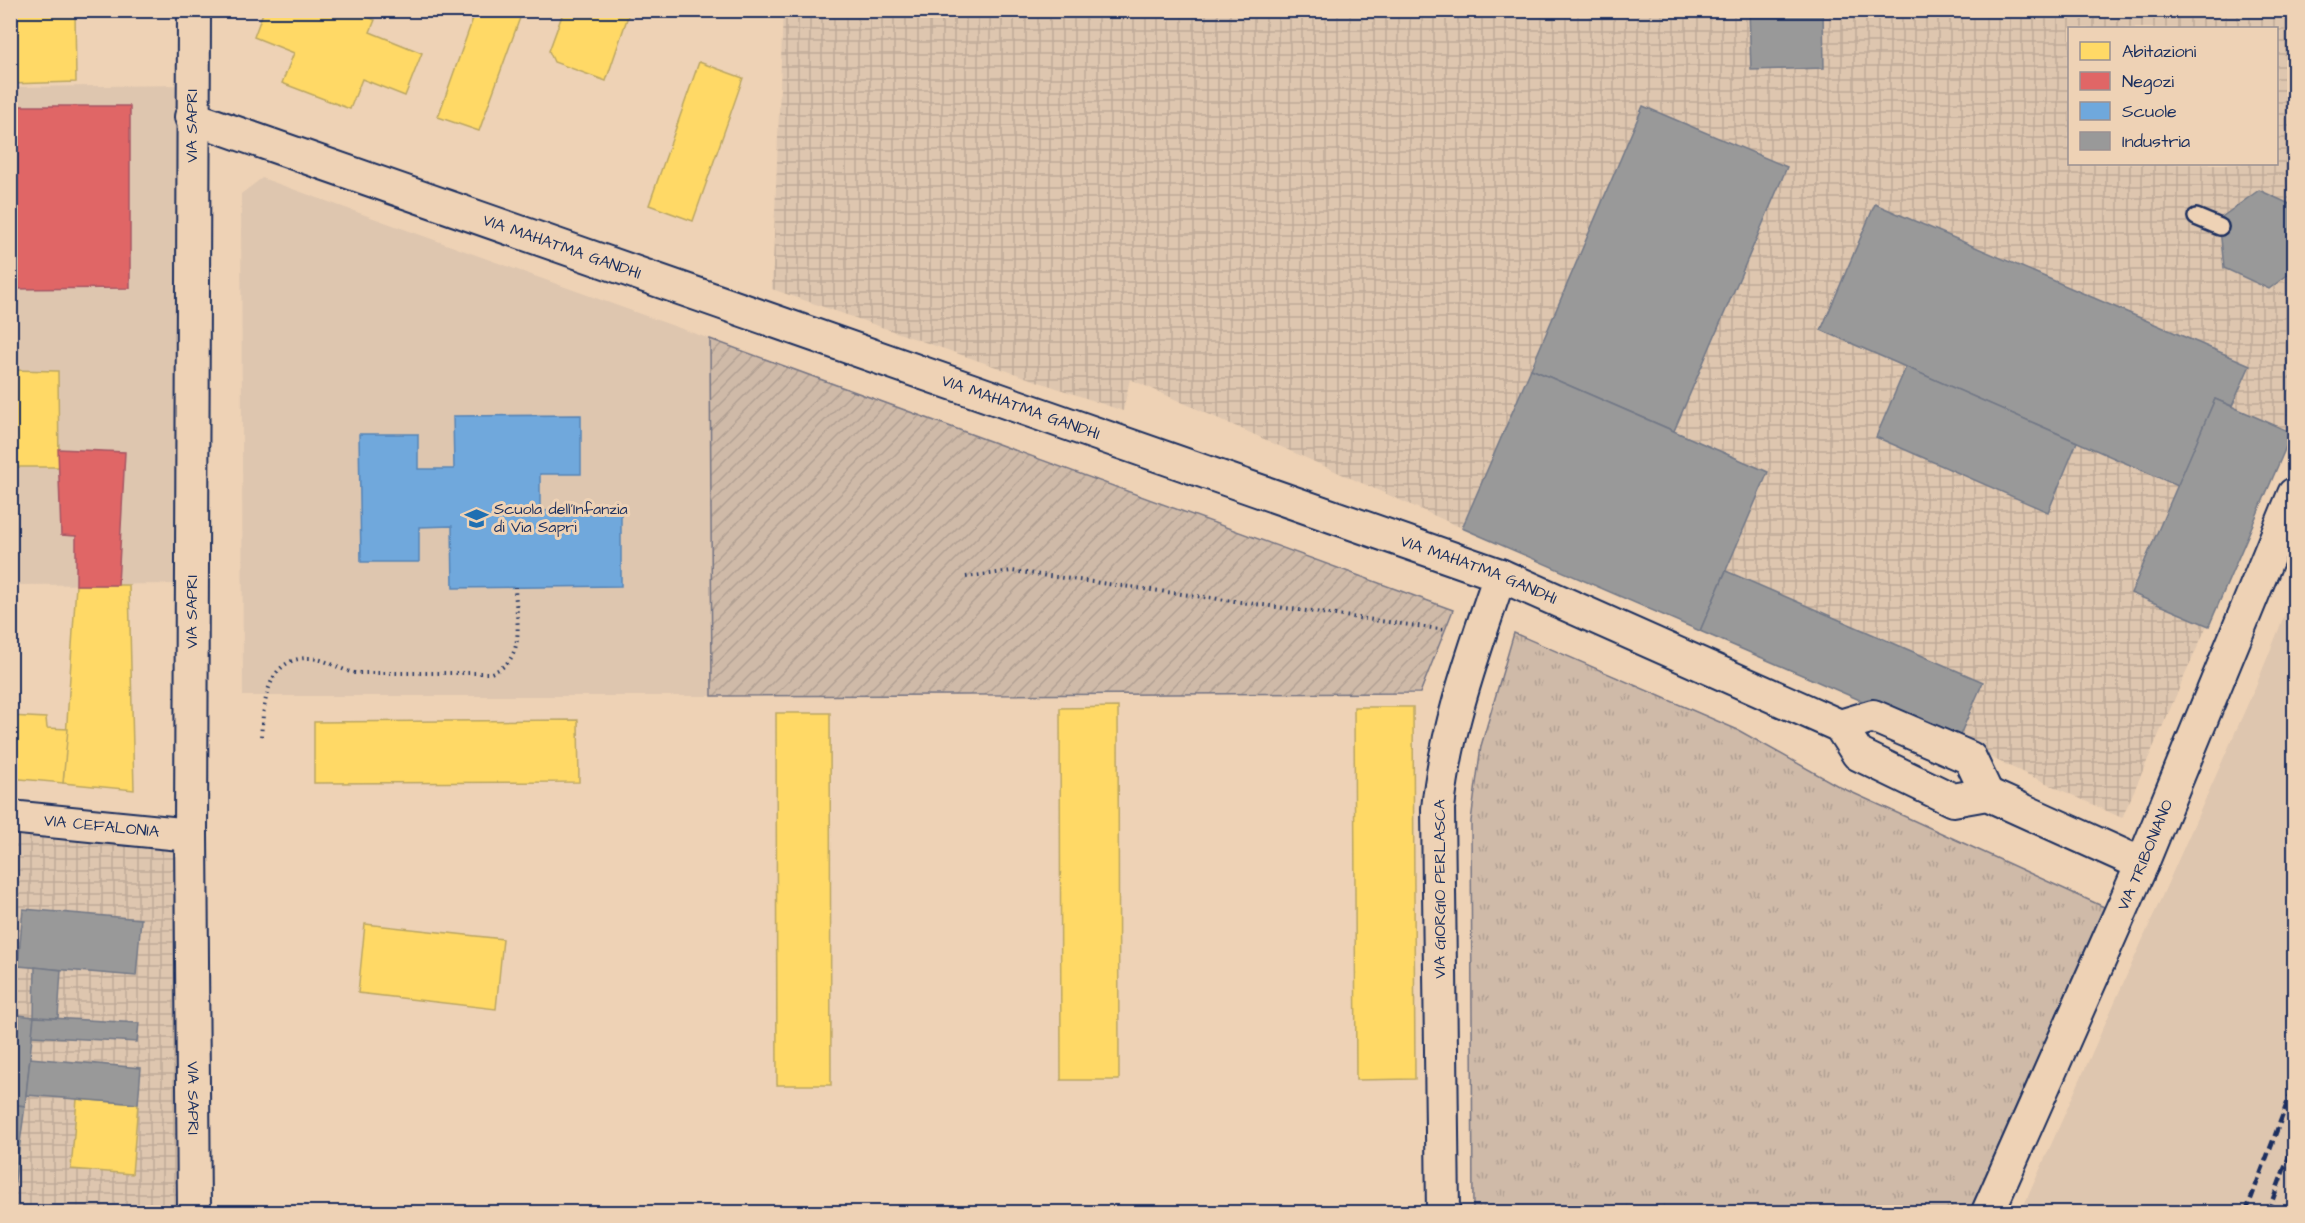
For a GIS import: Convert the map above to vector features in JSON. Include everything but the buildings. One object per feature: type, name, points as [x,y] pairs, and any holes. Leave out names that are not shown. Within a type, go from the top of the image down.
[{"type":"street","name":"VIA SAPRI","points":[[194,10],[191,117],[191,835],[194,1212]]},
{"type":"street","name":"VIA MAHATMA GANDHI","points":[[191,117],[1500,574],[1840,726]]},
{"type":"street","name":"VIA TRIBONIANO","points":[[1988,1212],[2142,864],[2295,494]]},
{"type":"street","name":"VIA GIORGIO PERLASCA","points":[[1443,1212],[1438,809],[1441,777],[1457,701],[1500,574]]},
{"type":"street","points":[[1987,794],[1970,758],[1873,716],[1840,726],[1858,754],[1953,800],[1987,794],[2142,864]]},
{"type":"street","name":"VIA CEFALONIA","points":[[10,817],[191,835]]},
{"type":"lane","points":[[2196,217],[2220,227]]},
{"type":"path","points":[[966,577],[1012,571],[1445,630],[1462,626],[1479,638]]},
{"type":"path","points":[[261,736],[265,696],[270,683],[279,670],[292,661],[311,658],[326,662],[339,670],[355,673],[491,673],[504,669],[513,657],[516,643],[515,587]]},
{"type":"shaded area","points":[[783,11],[2294,11],[2294,428],[2122,818],[1957,742],[1462,528],[1130,379],[1123,411],[772,289]]},
{"type":"shaded area","points":[[188,85],[189,584],[11,585],[10,87]]},
{"type":"shaded area","name":"Scuola dell'Infanzia di Via Sapri","points":[[262,178],[710,339],[712,696],[243,696],[241,194]]},
{"type":"shaded area","points":[[2294,592],[2294,1212],[2021,1212],[2255,688]]},
{"type":"shaded area","points":[[10,828],[189,845],[191,1212],[11,1212]]},
{"type":"green space","points":[[710,339],[1453,610],[1420,693],[712,696]]},
{"type":"green space","points":[[1514,633],[1738,730],[1840,787],[2104,907],[1969,1212],[1473,1212],[1471,821],[1481,746]]},
{"type":"railway","points":[[2246,1212],[2294,1085]]},
{"type":"railway","points":[[2268,1212],[2294,1143]]},
{"type":"place","name":"Scuola dell'Infanzia di Via Sapri","points":[[476,518]]}]
